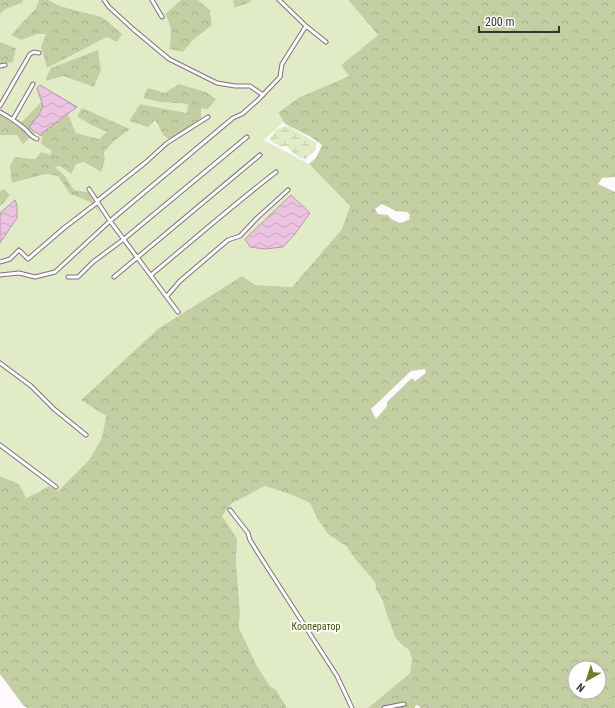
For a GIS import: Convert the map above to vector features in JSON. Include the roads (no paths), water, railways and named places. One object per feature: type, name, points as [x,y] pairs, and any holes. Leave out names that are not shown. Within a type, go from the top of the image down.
[{"type":"street","points":[[104,0],[109,7],[169,59],[217,83],[235,86],[250,86],[263,95]]},
{"type":"street","points":[[152,0],[162,17]]},
{"type":"street","points":[[279,0],[306,26],[326,42]]},
{"type":"street","points":[[0,275],[19,273],[35,277],[55,272],[110,221],[233,118],[242,114],[263,95],[280,77],[282,64],[306,26]]},
{"type":"street","points":[[0,106],[30,54],[34,52],[39,53]]},
{"type":"street","points":[[13,119],[33,84]]},
{"type":"street","points":[[0,112],[13,119],[37,139]]},
{"type":"street","points":[[0,262],[10,259],[19,250],[28,259],[167,143],[208,117]]},
{"type":"street","points":[[68,277],[78,277],[93,262],[124,239],[248,137]]},
{"type":"street","points":[[114,277],[260,155]]},
{"type":"street","points":[[151,275],[204,231],[216,219],[276,172]]},
{"type":"street","points":[[90,189],[110,221],[178,312]]},
{"type":"street","points":[[167,296],[180,281],[228,240],[240,236],[257,218],[288,190]]},
{"type":"street","points":[[0,363],[31,386],[54,409],[86,435]]},
{"type":"street","points":[[0,445],[56,487]]},
{"type":"street","points":[[230,510],[248,533],[250,540],[258,553],[337,676],[352,708]]},
{"type":"street","points":[[384,708],[404,704]]},
{"type":"water","points":[[40,85],[77,107],[42,133],[41,136],[29,127],[39,115],[43,106],[37,88]]},
{"type":"water","points":[[291,195],[310,213],[295,234],[283,247],[265,249],[250,247],[245,239]]},
{"type":"water","points":[[15,200],[17,205],[17,218],[0,243],[0,213]]},
{"type":"park label","name":"Кооператор","points":[[316,626]]}]
